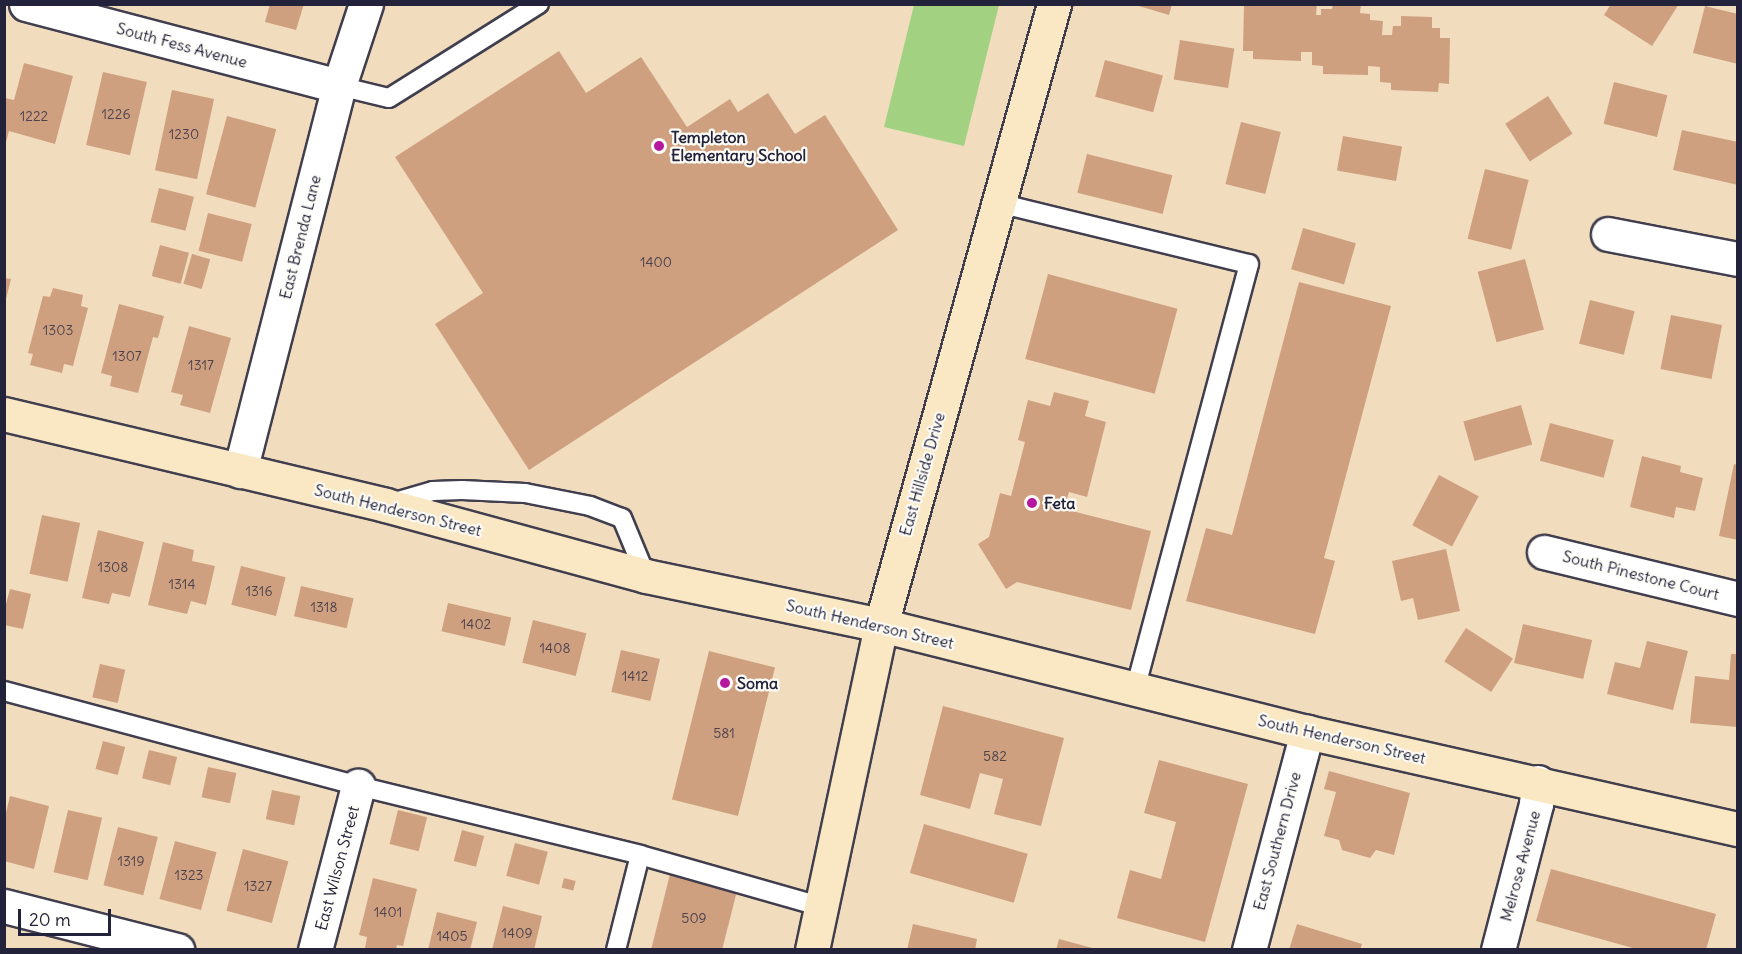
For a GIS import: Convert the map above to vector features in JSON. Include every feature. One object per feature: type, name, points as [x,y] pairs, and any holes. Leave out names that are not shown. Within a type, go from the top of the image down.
[{"type":"street","name":"South Fess Avenue","points":[[26,4],[339,86]]},
{"type":"street","name":"East Brenda Lane","points":[[240,471],[339,86],[366,4]]},
{"type":"street","name":"East Hillside Drive","points":[[812,950],[881,624],[1054,4]]},
{"type":"street","points":[[1608,234],[1737,259]]},
{"type":"street","name":"South Henderson Street","points":[[4,414],[385,505],[646,576],[881,624],[1307,732],[1538,782],[1737,829]]},
{"type":"street","name":"South Pinestone Court","points":[[1544,552],[1737,599]]},
{"type":"street","name":"East Southern Drive","points":[[1249,950],[1307,732]]},
{"type":"street","name":"Melrose Avenue","points":[[1498,950],[1536,804],[1538,782]]},
{"type":"street","name":"East Wilson Street","points":[[315,950],[358,786]]},
{"type":"street","points":[[4,906],[177,950]]},
{"type":"lane","points":[[339,86],[389,98],[539,4]]},
{"type":"lane","points":[[998,203],[1249,264],[1135,688]]},
{"type":"lane","points":[[385,505],[433,491],[462,490],[525,493],[590,506],[622,518],[646,576]]},
{"type":"lane","points":[[4,691],[358,786],[640,855],[822,907]]},
{"type":"lane","points":[[615,950],[640,855]]},
{"type":"green space","points":[[914,5],[999,5],[964,146],[884,127]]},
{"type":"building","points":[[270,4],[304,4],[296,30],[265,22]]},
{"type":"building","points":[[1132,4],[1172,4],[1169,15]]},
{"type":"building","points":[[1244,4],[1317,4],[1316,15],[1321,15],[1321,9],[1332,9],[1333,4],[1361,4],[1360,13],[1370,14],[1370,20],[1383,21],[1382,35],[1392,35],[1393,26],[1401,26],[1401,16],[1432,17],[1432,28],[1440,28],[1440,38],[1450,38],[1449,84],[1439,83],[1438,92],[1391,90],[1391,83],[1380,82],[1380,67],[1368,66],[1368,75],[1323,74],[1323,66],[1312,65],[1312,52],[1301,52],[1301,61],[1253,59],[1253,51],[1243,51]]},
{"type":"building","points":[[1611,4],[1679,4],[1652,46],[1604,15]]},
{"type":"building","points":[[1705,6],[1738,14],[1738,64],[1693,53]]},
{"type":"building","points":[[1180,40],[1234,49],[1228,88],[1174,80]]},
{"type":"building","points":[[559,51],[586,93],[641,57],[687,127],[730,99],[738,112],[768,93],[795,134],[825,115],[898,230],[529,470],[435,324],[483,293],[395,157]]},
{"type":"building","points":[[1105,60],[1163,76],[1153,112],[1095,97]]},
{"type":"building","points":[[24,63],[73,76],[55,144],[9,131],[5,146],[5,98],[14,100]]},
{"type":"building","points":[[103,72],[147,82],[130,155],[86,145]]},
{"type":"building","points":[[1614,82],[1667,95],[1657,137],[1604,124]]},
{"type":"building","points":[[172,90],[214,99],[197,179],[155,170]]},
{"type":"building","points":[[1548,96],[1573,134],[1530,162],[1505,124]]},
{"type":"building","points":[[227,116],[276,129],[255,207],[206,194]]},
{"type":"building","points":[[1241,122],[1281,132],[1265,194],[1226,184]]},
{"type":"building","points":[[1682,130],[1738,142],[1738,185],[1673,170]]},
{"type":"building","points":[[1343,136],[1402,146],[1396,181],[1337,170]]},
{"type":"building","points":[[1087,154],[1172,175],[1163,214],[1077,193]]},
{"type":"building","points":[[1485,169],[1529,180],[1511,250],[1468,239]]},
{"type":"building","points":[[159,188],[194,197],[185,231],[151,222]]},
{"type":"building","points":[[208,213],[252,224],[242,262],[199,251]]},
{"type":"building","points":[[1303,228],[1356,243],[1344,284],[1291,269]]},
{"type":"building","points":[[160,245],[189,253],[181,284],[152,276]]},
{"type":"building","points":[[192,254],[210,259],[202,289],[183,284]]},
{"type":"building","points":[[1525,259],[1544,330],[1497,342],[1478,272]]},
{"type":"building","points":[[1048,274],[1177,309],[1155,394],[1025,359]]},
{"type":"building","points":[[4,278],[11,279],[5,303],[4,303]]},
{"type":"building","points":[[1299,282],[1391,306],[1324,558],[1335,561],[1315,634],[1186,601],[1206,528],[1232,535]]},
{"type":"building","points":[[53,288],[83,295],[81,306],[88,308],[73,366],[64,364],[62,373],[30,365],[33,354],[28,353],[43,296],[50,297]]},
{"type":"building","points":[[1590,300],[1635,311],[1624,355],[1579,344]]},
{"type":"building","points":[[119,304],[164,316],[158,338],[153,337],[138,393],[110,386],[112,376],[101,373]]},
{"type":"building","points":[[1671,315],[1722,325],[1712,379],[1661,369]]},
{"type":"building","points":[[189,326],[231,338],[210,413],[180,405],[183,395],[171,392]]},
{"type":"building","name":"Feta","points":[[1054,392],[1089,401],[1085,416],[1106,422],[1087,497],[1069,492],[1064,509],[1151,531],[1131,610],[1017,582],[1006,589],[978,544],[989,537],[1000,493],[1011,496],[1025,442],[1018,440],[1028,400],[1050,406]]},
{"type":"building","points":[[1521,405],[1532,444],[1475,461],[1463,422]]},
{"type":"building","points":[[1550,423],[1614,440],[1604,478],[1540,461]]},
{"type":"building","points":[[1642,456],[1681,466],[1680,472],[1703,478],[1695,511],[1676,507],[1674,518],[1630,507]]},
{"type":"building","points":[[1734,464],[1738,465],[1738,540],[1719,536]]},
{"type":"building","points":[[1439,475],[1479,496],[1452,546],[1412,525]]},
{"type":"building","points":[[42,515],[80,523],[68,582],[30,574]]},
{"type":"building","points":[[98,530],[144,542],[130,597],[112,593],[109,604],[82,598]]},
{"type":"building","points":[[163,542],[194,550],[192,561],[215,566],[206,605],[191,601],[187,614],[148,605]]},
{"type":"building","points":[[1446,549],[1460,611],[1418,620],[1413,598],[1401,601],[1392,561]]},
{"type":"building","points":[[241,566],[286,577],[276,616],[231,605]]},
{"type":"building","points":[[301,586],[354,598],[347,628],[294,616]]},
{"type":"building","points":[[10,589],[31,594],[23,629],[4,625],[4,611]]},
{"type":"building","points":[[448,603],[511,618],[505,646],[441,631]]},
{"type":"building","points":[[533,620],[586,633],[576,676],[522,663]]},
{"type":"building","points":[[1523,624],[1592,640],[1583,679],[1514,663]]},
{"type":"building","points":[[1466,628],[1513,658],[1491,692],[1444,662]]},
{"type":"building","points":[[1647,641],[1688,651],[1673,710],[1607,694],[1615,662],[1640,668]]},
{"type":"building","points":[[621,650],[660,659],[650,701],[611,692]]},
{"type":"building","points":[[709,651],[775,667],[738,816],[672,799]]},
{"type":"building","points":[[1731,654],[1738,654],[1738,727],[1690,723],[1695,676],[1729,680]]},
{"type":"building","points":[[100,664],[125,670],[118,703],[92,697]]},
{"type":"building","points":[[943,706],[1064,738],[1041,826],[994,814],[1003,779],[980,773],[970,809],[920,795]]},
{"type":"building","points":[[103,741],[125,747],[118,775],[95,769]]},
{"type":"building","points":[[149,750],[177,757],[170,785],[142,778]]},
{"type":"building","points":[[1159,760],[1248,784],[1205,942],[1117,918],[1130,870],[1161,879],[1176,822],[1144,813]]},
{"type":"building","points":[[208,767],[236,773],[230,803],[202,797]]},
{"type":"building","points":[[1329,771],[1410,793],[1394,855],[1376,850],[1370,858],[1342,850],[1339,840],[1324,836],[1336,792],[1324,789]]},
{"type":"building","points":[[272,790],[300,796],[294,825],[266,819]]},
{"type":"building","points":[[10,796],[49,806],[34,869],[4,861],[4,821]]},
{"type":"building","points":[[68,810],[102,818],[88,880],[54,872]]},
{"type":"building","points":[[398,810],[427,817],[419,851],[390,844]]},
{"type":"building","points":[[924,824],[1028,854],[1014,903],[910,873]]},
{"type":"building","points":[[118,827],[158,837],[143,895],[103,885]]},
{"type":"building","points":[[462,830],[484,836],[476,867],[454,861]]},
{"type":"building","points":[[175,841],[217,852],[201,910],[159,899]]},
{"type":"building","points":[[515,843],[548,852],[539,885],[506,876]]},
{"type":"building","points":[[243,849],[288,861],[272,923],[226,911]]},
{"type":"building","points":[[1551,869],[1716,914],[1706,950],[1640,950],[1536,921]]},
{"type":"building","points":[[671,870],[738,887],[722,950],[651,950]]},
{"type":"building","points":[[373,878],[417,889],[403,946],[397,945],[396,950],[365,948],[367,937],[359,935]]},
{"type":"building","points":[[564,878],[576,881],[573,891],[562,888]]},
{"type":"building","points":[[503,906],[542,916],[534,950],[492,950]]},
{"type":"building","points":[[437,912],[477,922],[470,950],[428,950]]},
{"type":"building","points":[[913,924],[977,939],[975,950],[907,950]]},
{"type":"building","points":[[1297,924],[1362,944],[1360,950],[1289,950]]},
{"type":"building","points":[[1059,939],[1096,949],[1096,950],[1056,950]]},
{"type":"place","name":"Templeton Elementary School","points":[[659,146]]},
{"type":"place","name":"Feta","points":[[1032,503]]},
{"type":"place","name":"Soma","points":[[725,683]]}]
